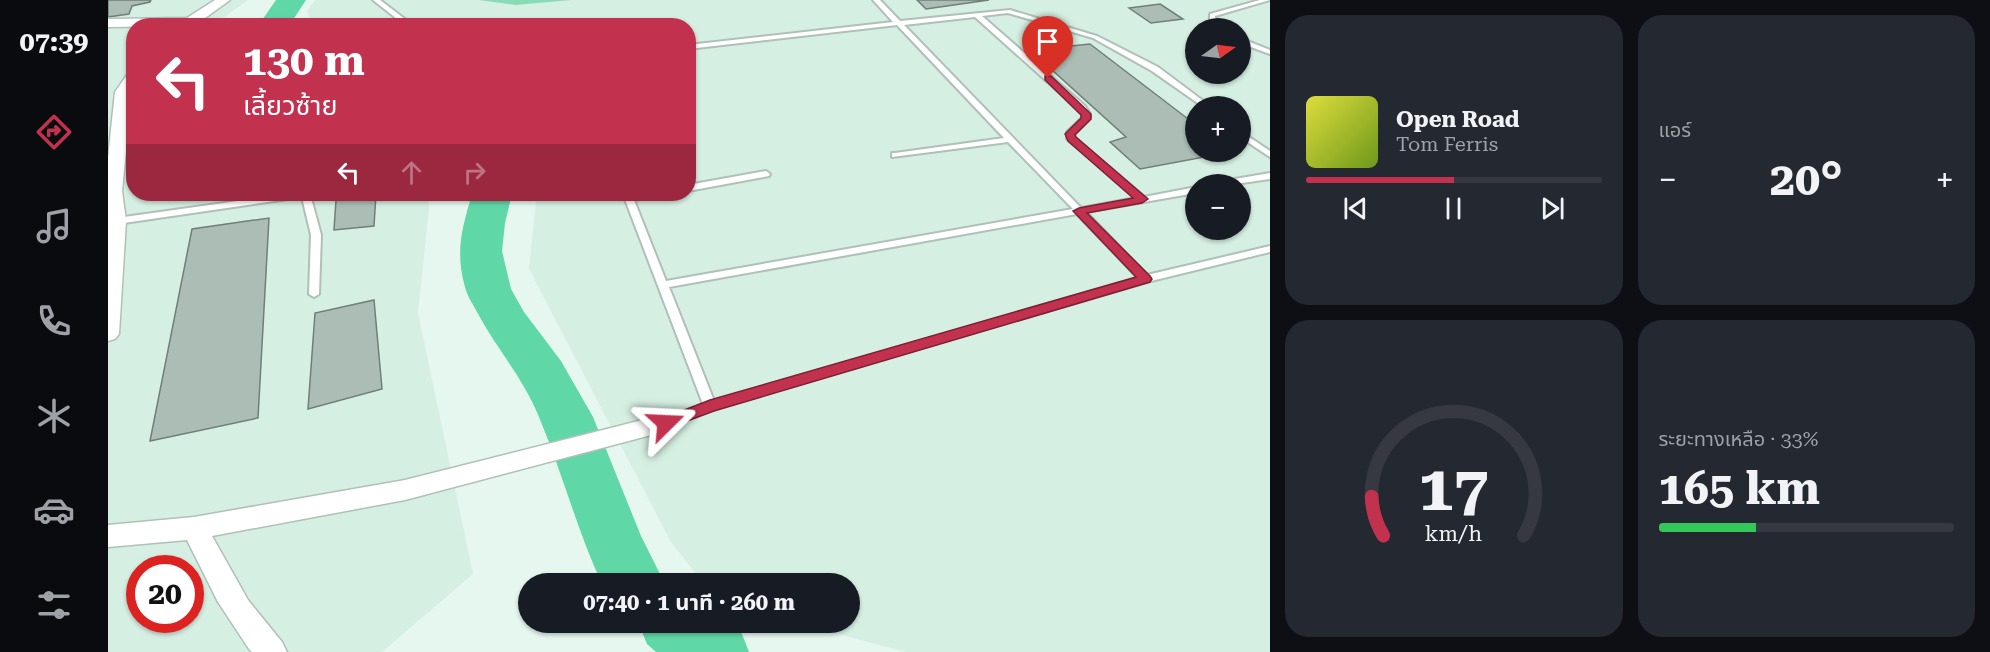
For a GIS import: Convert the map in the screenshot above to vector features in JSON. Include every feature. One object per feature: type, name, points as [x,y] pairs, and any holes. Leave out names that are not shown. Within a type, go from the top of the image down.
[{"type":"street","points":[[196,18],[224,0]]},
{"type":"street","points":[[108,23],[126,23]]},
{"type":"street","points":[[108,334],[117,222],[110,191],[123,92],[126,87]]},
{"type":"street","points":[[108,536],[194,528],[405,490],[666,423]]},
{"type":"street","points":[[194,528],[222,581],[256,637],[272,652]]},
{"type":"lane","points":[[376,0],[400,18]]},
{"type":"lane","points":[[876,0],[1145,279]]},
{"type":"lane","points":[[1212,18],[1212,15],[1263,0]]},
{"type":"lane","points":[[696,46],[900,25],[1008,11],[1095,37],[1155,69],[1192,96]]},
{"type":"lane","points":[[977,15],[1082,108],[1086,119],[1070,134],[1071,139],[1142,199]]},
{"type":"lane","points":[[1251,44],[1270,52]]},
{"type":"lane","points":[[895,155],[1011,139]]},
{"type":"lane","points":[[1251,141],[1270,155]]},
{"type":"lane","points":[[696,187],[766,174]]},
{"type":"lane","points":[[1251,179],[1270,176]]},
{"type":"lane","points":[[663,285],[1185,192]]},
{"type":"lane","points":[[117,222],[258,201]]},
{"type":"lane","points":[[307,201],[316,235],[314,294]]},
{"type":"lane","points":[[630,201],[710,406]]},
{"type":"lane","points":[[666,423],[710,406],[1145,279],[1270,249]]},
{"type":"shaded area","points":[[108,0],[248,0],[223,18],[126,18],[126,201],[428,201],[418,313],[473,574],[382,652],[108,652]]},
{"type":"shaded area","points":[[315,0],[1270,0],[1270,652],[906,652],[835,633],[860,633],[860,573],[695,573],[671,542],[529,269],[536,201],[696,201],[696,18],[309,18],[307,11]]},
{"type":"green space","points":[[479,0],[571,0],[516,5]]},
{"type":"building","points":[[108,0],[151,0],[132,6],[129,14],[108,17]]},
{"type":"building","points":[[917,0],[989,0],[926,9]]},
{"type":"building","points":[[1160,4],[1183,19],[1151,23],[1129,8]]},
{"type":"building","points":[[1090,44],[1185,117],[1185,161],[1140,169],[1110,142],[1126,137],[1030,50]]},
{"type":"building","points":[[336,201],[376,201],[374,226],[334,230]]},
{"type":"building","points":[[269,218],[258,418],[150,441],[192,229]]},
{"type":"building","points":[[374,300],[382,389],[308,409],[315,313]]},
{"type":"waterway","points":[[279,18],[291,0]]},
{"type":"waterway","points":[[490,201],[480,251],[488,289],[506,322],[543,374],[566,417],[615,546],[628,573]]},
{"type":"waterway","points":[[683,633],[694,643],[716,652]]},
{"type":"route","points":[[666,423],[710,406],[1145,279],[1079,211],[1142,199],[1071,139],[1070,134],[1082,124],[1086,119],[1086,114],[1048,78]]}]
